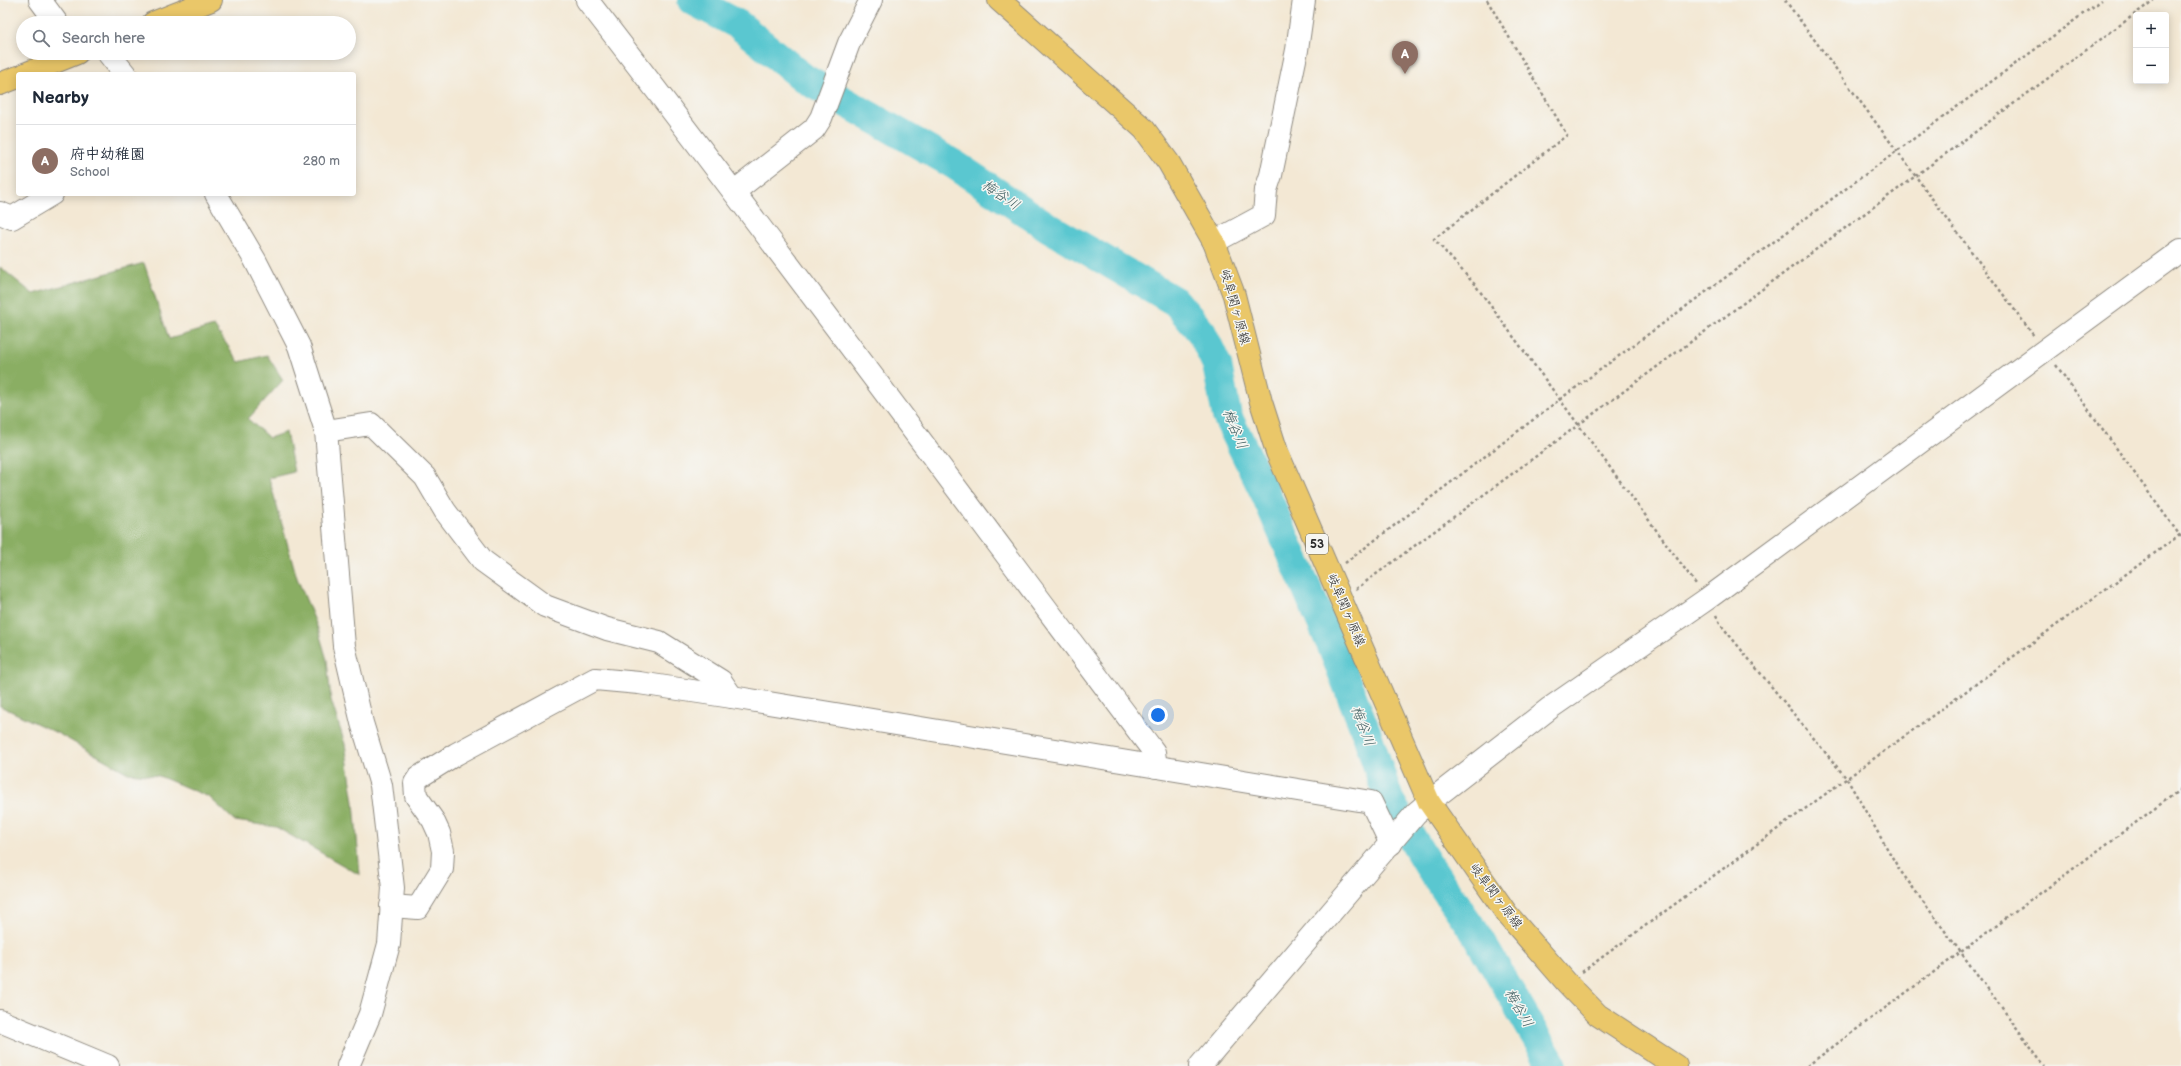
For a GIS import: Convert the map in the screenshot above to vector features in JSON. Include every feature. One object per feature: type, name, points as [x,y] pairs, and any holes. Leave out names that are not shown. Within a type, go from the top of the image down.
[{"type":"main road","points":[[171,16],[211,0]]},
{"type":"main road","name":"岐阜関ヶ原線","points":[[999,0],[1144,129],[1169,163],[1214,242],[1234,295],[1261,402],[1277,452],[1341,600],[1423,808],[1507,914],[1567,983],[1598,1015],[1676,1066]]},
{"type":"main road","points":[[30,72],[60,60]]},
{"type":"main road","points":[[0,84],[16,78]]},
{"type":"street","points":[[40,0],[52,16]]},
{"type":"street","points":[[587,0],[735,191],[901,416],[1154,752],[1156,767]]},
{"type":"street","points":[[735,191],[814,129],[821,118],[849,43],[871,0]]},
{"type":"street","points":[[1214,242],[1264,215],[1266,190],[1271,175],[1297,50],[1304,0]]},
{"type":"street","points":[[114,60],[123,72]]},
{"type":"street","points":[[0,213],[12,218],[49,196]]},
{"type":"street","points":[[217,196],[255,260],[298,346],[326,431],[344,646],[362,723],[381,785],[392,881],[389,944],[370,1014],[348,1066]]},
{"type":"street","points":[[1200,1066],[1423,808],[1550,708],[1707,598],[2181,250]]},
{"type":"street","points":[[326,431],[371,424],[425,477],[445,511],[483,561],[545,606],[607,629],[659,642],[721,681],[732,697]]},
{"type":"street","points":[[391,906],[418,908],[442,869],[443,851],[439,833],[434,820],[416,796],[414,788],[419,777],[432,768],[595,679],[639,683],[732,697],[1371,802],[1394,840]]},
{"type":"street","points":[[0,1021],[108,1066]]},
{"type":"path","points":[[1487,0],[1567,135],[1434,239],[1476,286],[1707,598],[1722,625],[1847,779],[1899,869],[2045,1066]]},
{"type":"path","points":[[1567,983],[2180,535],[2045,350],[1785,0]]},
{"type":"path","points":[[1330,574],[1559,400],[2102,0]]},
{"type":"path","points":[[1341,600],[1577,424],[2154,0]]},
{"type":"path","points":[[1807,1066],[1960,951],[2181,789]]},
{"type":"green space","points":[[144,263],[169,339],[214,326],[239,362],[267,355],[283,380],[248,419],[269,438],[286,432],[294,472],[269,478],[297,578],[317,626],[327,660],[331,700],[345,744],[354,802],[360,875],[276,827],[235,821],[209,797],[159,776],[128,773],[59,734],[0,706],[0,267],[33,294]]},
{"type":"waterway","name":"梅谷川","points":[[692,0],[739,25],[805,79],[955,165],[1048,227],[1176,302],[1202,333],[1217,365],[1227,416],[1266,495],[1331,644],[1368,737],[1389,800],[1426,862],[1476,934],[1553,1066]]},
{"type":"place","name":"府中幼稚園","points":[[1405,74]]}]
